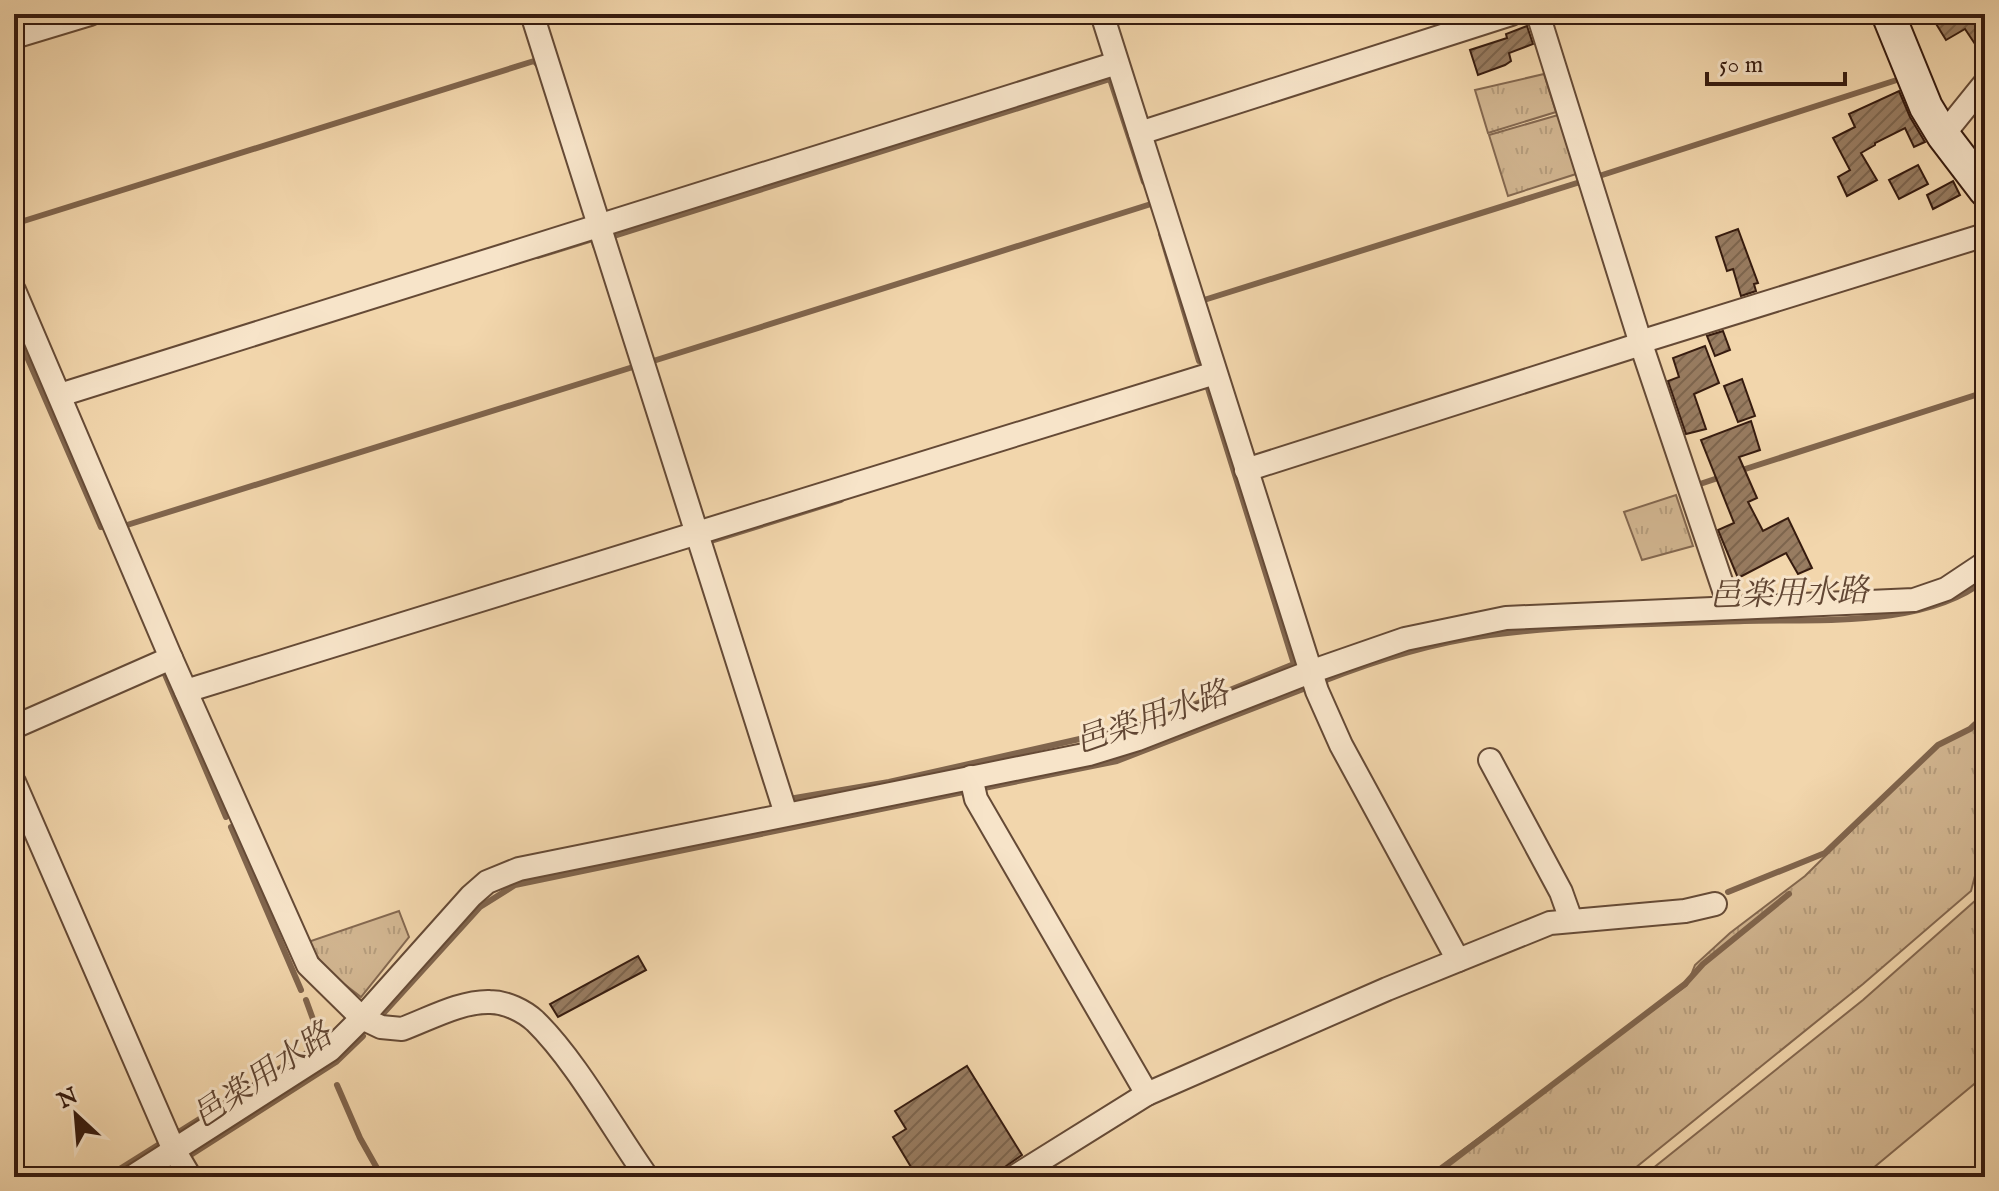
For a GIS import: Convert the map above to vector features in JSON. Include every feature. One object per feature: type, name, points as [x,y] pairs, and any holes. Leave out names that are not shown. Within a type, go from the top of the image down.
[{"type":"main road","points":[[1888,14],[1926,107],[1985,190]]},
{"type":"street","points":[[14,37],[90,14]]},
{"type":"street","points":[[532,14],[786,814]]},
{"type":"street","points":[[1102,14],[1313,681],[1341,745],[1458,960]]},
{"type":"street","points":[[1140,133],[1511,14]]},
{"type":"street","points":[[1538,14],[1640,343],[1730,608]]},
{"type":"street","points":[[60,395],[1117,63]]},
{"type":"street","points":[[1943,135],[1985,83]]},
{"type":"street","points":[[1246,470],[1985,235]]},
{"type":"street","points":[[14,290],[171,658],[308,965],[362,1018],[390,1030],[402,1029],[477,1003],[505,1004],[518,1010],[533,1020],[555,1045],[647,1177]]},
{"type":"street","points":[[186,691],[1215,373]]},
{"type":"street","points":[[132,1177],[330,1050],[471,896],[500,876],[542,863],[786,814],[973,786],[1138,739],[1313,681],[1405,639],[1506,618],[1914,600],[1946,589],[1985,563]]},
{"type":"street","points":[[14,727],[171,658]]},
{"type":"street","points":[[1490,760],[1561,892],[1571,920]]},
{"type":"street","points":[[14,782],[174,1150],[190,1177]]},
{"type":"street","points":[[973,786],[1147,1094]]},
{"type":"street","points":[[1014,1177],[1147,1094],[1550,923],[1685,911],[1715,904]]},
{"type":"green space","points":[[1544,74],[1556,112],[1488,133],[1475,90]]},
{"type":"green space","points":[[1558,115],[1576,174],[1508,196],[1489,135]]},
{"type":"green space","points":[[1676,495],[1693,546],[1642,560],[1624,512]]},
{"type":"green space","points":[[1985,715],[1985,864],[1976,872],[1971,891],[1863,984],[1624,1177],[1426,1177],[1687,985],[1695,965],[1730,933],[1805,876],[1938,745],[1970,729]]},
{"type":"green space","points":[[1985,892],[1985,1075],[1863,1177],[1642,1177],[1863,1000]]},
{"type":"green space","points":[[399,911],[409,937],[361,997],[326,970],[308,942]]},
{"type":"building","points":[[1930,14],[1985,14],[1980,21],[1985,28],[1985,59],[1965,29],[1946,40]]},
{"type":"building","points":[[1527,26],[1533,44],[1509,53],[1511,61],[1505,65],[1478,75],[1470,50],[1507,38],[1506,34]]},
{"type":"building","points":[[1899,91],[1925,142],[1914,147],[1905,128],[1875,143],[1861,153],[1877,180],[1847,196],[1838,177],[1850,170],[1833,138],[1855,127],[1849,114]]},
{"type":"building","points":[[1918,165],[1928,184],[1899,199],[1889,180]]},
{"type":"building","points":[[1953,181],[1960,195],[1933,209],[1927,195]]},
{"type":"building","points":[[1738,229],[1758,283],[1754,284],[1756,291],[1741,296],[1733,269],[1727,271],[1716,237]]},
{"type":"building","points":[[1723,331],[1730,350],[1715,356],[1707,336]]},
{"type":"building","points":[[1705,346],[1719,383],[1694,394],[1706,429],[1686,434],[1668,381],[1679,377],[1673,358]]},
{"type":"building","points":[[1742,379],[1755,416],[1738,422],[1724,386]]},
{"type":"building","points":[[1751,421],[1760,450],[1739,457],[1757,498],[1748,502],[1763,531],[1788,518],[1812,568],[1798,574],[1786,553],[1738,578],[1718,530],[1734,523],[1701,440]]},
{"type":"building","points":[[638,956],[646,970],[558,1017],[550,1004]]},
{"type":"building","points":[[967,1066],[1022,1155],[991,1177],[917,1177],[893,1137],[906,1129],[895,1111]]},
{"type":"waterway","points":[[14,224],[534,61],[539,66]]},
{"type":"waterway","points":[[1596,177],[1903,78]]},
{"type":"waterway","points":[[614,236],[1110,79],[1144,182]]},
{"type":"waterway","points":[[1204,300],[1577,183]]},
{"type":"waterway","points":[[650,362],[1151,204]]},
{"type":"waterway","points":[[1161,234],[1199,361]]},
{"type":"waterway","points":[[538,256],[593,239],[595,246]]},
{"type":"waterway","points":[[14,327],[101,527]]},
{"type":"waterway","points":[[127,525],[633,367]]},
{"type":"waterway","points":[[789,799],[889,782],[1146,724],[1294,664],[1207,385],[1203,386]]},
{"type":"waterway","points":[[1739,471],[1985,392]]},
{"type":"waterway","points":[[1694,486],[1721,477]]},
{"type":"waterway","points":[[711,541],[841,500]]},
{"type":"waterway","name":"邑楽用水路","points":[[1321,682],[1404,653],[1490,635],[1617,625],[1837,620],[1902,614],[1960,595],[1985,580]]},
{"type":"waterway","points":[[164,672],[226,817]]},
{"type":"waterway","name":"邑楽用水路","points":[[979,789],[1117,761],[1311,686]]},
{"type":"waterway","points":[[1728,892],[1825,853],[1938,745],[1970,729],[1985,715]]},
{"type":"waterway","name":"邑楽用水路","points":[[380,1017],[480,907],[515,885],[968,791]]},
{"type":"waterway","points":[[231,827],[301,990]]},
{"type":"waterway","points":[[1431,1177],[1685,984],[1703,964],[1789,894]]},
{"type":"waterway","points":[[306,1000],[318,1033]]},
{"type":"waterway","name":"邑楽用水路","points":[[189,1156],[336,1062],[363,1036]]},
{"type":"waterway","points":[[107,1177],[287,1064]]},
{"type":"waterway","points":[[337,1085],[360,1138],[382,1177]]},
{"type":"waterway","name":"邑楽用水路","points":[[155,1177],[173,1166]]}]
